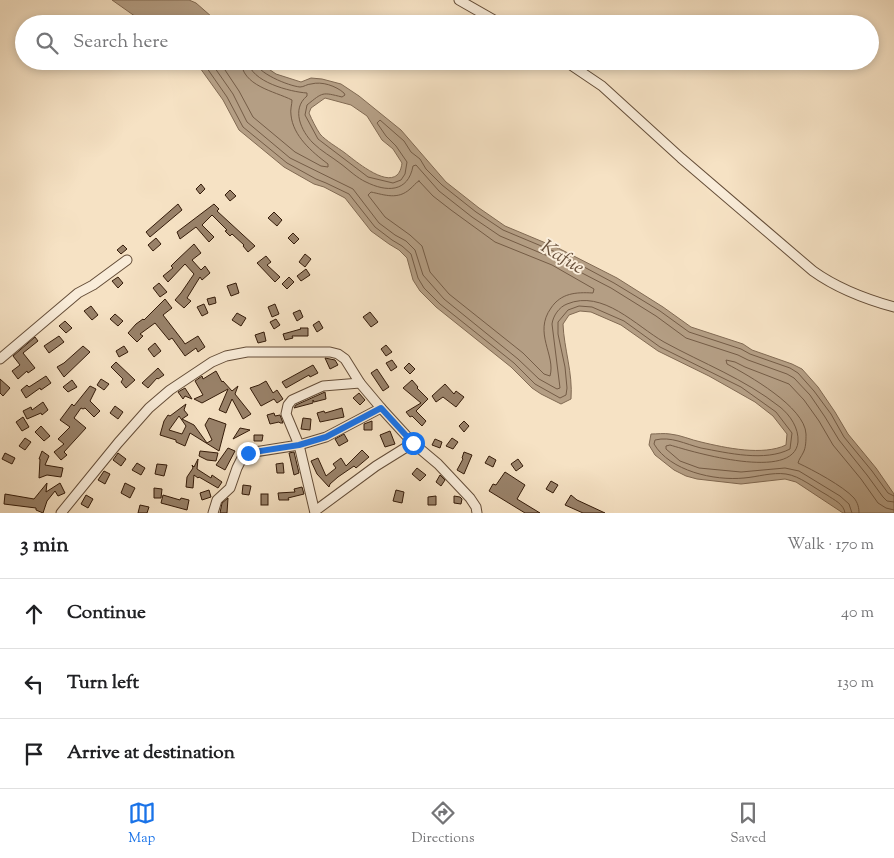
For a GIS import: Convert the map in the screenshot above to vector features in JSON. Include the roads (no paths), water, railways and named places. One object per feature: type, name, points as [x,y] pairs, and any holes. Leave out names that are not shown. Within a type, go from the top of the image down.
[{"type":"street","points":[[459,0],[485,15]]},
{"type":"street","points":[[579,70],[602,86],[680,158],[813,271],[832,284],[852,293],[894,307]]},
{"type":"street","points":[[0,359],[78,293],[93,285],[127,260]]},
{"type":"street","points":[[61,513],[149,408],[170,390],[212,362],[226,356],[247,352],[330,352],[338,354],[345,359],[360,383],[413,443],[438,464],[470,498],[476,507],[477,513]]},
{"type":"street","points":[[360,383],[323,386],[289,402],[286,414],[299,445],[315,512],[376,466],[413,443]]},
{"type":"street","points":[[212,513],[217,500],[230,488],[236,468],[242,458],[248,453],[299,445],[326,437],[381,408]]},
{"type":"water","points":[[112,0],[189,0],[196,3],[210,15],[133,15]]},
{"type":"water","name":"Kafue","points":[[201,70],[270,70],[276,74],[301,82],[311,78],[341,84],[401,130],[446,182],[505,226],[560,249],[617,278],[691,327],[743,344],[752,350],[802,369],[818,387],[848,434],[876,468],[894,494],[894,513],[843,513],[796,482],[785,479],[741,484],[697,479],[674,470],[655,455],[649,445],[651,434],[674,435],[722,447],[744,450],[767,450],[786,445],[787,434],[773,416],[755,402],[709,376],[658,351],[621,325],[591,312],[580,311],[569,315],[563,324],[571,380],[571,399],[561,404],[541,394],[532,388],[511,367],[436,307],[420,291],[413,280],[407,258],[399,250],[371,231],[345,198],[314,184],[284,167],[239,130],[223,100]],"holes":[[[325,98],[351,105],[367,116],[382,140],[393,149],[402,163],[399,173],[393,177],[386,177],[368,170],[328,142],[320,134],[309,113],[311,108]]]}]
